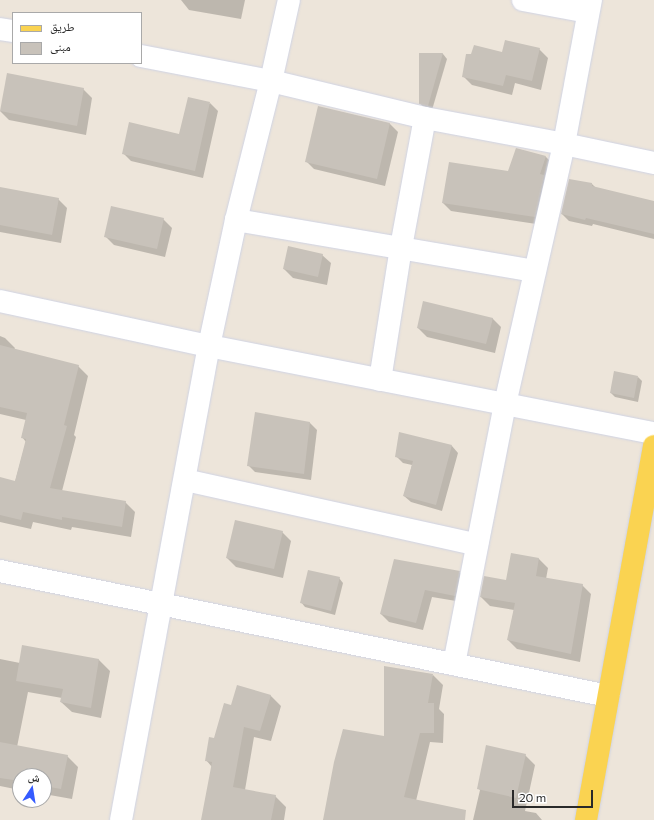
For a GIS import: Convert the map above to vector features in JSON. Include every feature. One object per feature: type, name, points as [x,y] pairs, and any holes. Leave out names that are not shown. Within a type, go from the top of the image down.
[{"type":"main road","points":[[586,820],[654,446]]},
{"type":"street","points":[[121,820],[209,346],[236,220],[271,81],[289,0]]},
{"type":"street","points":[[454,664],[505,404],[564,144],[589,6],[523,0]]},
{"type":"street","points":[[0,29],[12,31]]},
{"type":"street","points":[[142,56],[271,81],[425,118],[564,144],[654,164]]},
{"type":"street","points":[[380,380],[401,247],[425,118]]},
{"type":"street","points":[[236,220],[535,271]]},
{"type":"street","points":[[0,301],[209,346],[654,434]]},
{"type":"street","points":[[185,480],[477,545]]},
{"type":"street","points":[[0,571],[608,696]]},
{"type":"building","points":[[505,40],[540,48],[532,81],[506,75],[503,86],[462,77],[466,54],[471,54],[474,45],[502,52]]},
{"type":"building","points":[[419,53],[443,53],[428,106],[419,104]]},
{"type":"building","points":[[7,73],[84,88],[77,126],[0,111]]},
{"type":"building","points":[[188,97],[210,102],[195,171],[122,154],[129,122],[179,134]]},
{"type":"building","points":[[318,106],[390,123],[377,179],[305,162]]},
{"type":"building","points":[[516,148],[546,156],[540,174],[544,175],[535,217],[442,203],[449,162],[508,171]]},
{"type":"building","points":[[569,179],[592,183],[592,186],[654,201],[654,234],[586,218],[585,220],[561,214]]},
{"type":"building","points":[[0,187],[59,198],[52,235],[0,225]]},
{"type":"building","points":[[111,206],[164,218],[157,249],[104,237]]},
{"type":"building","points":[[288,246],[323,254],[318,277],[283,269]]},
{"type":"building","points":[[423,301],[493,318],[486,344],[417,328]]},
{"type":"building","points":[[0,345],[79,365],[64,425],[67,426],[50,488],[126,501],[122,527],[62,517],[62,520],[23,512],[21,520],[0,515],[0,477],[15,481],[26,439],[21,438],[27,413],[0,407]]},
{"type":"building","points":[[614,371],[638,376],[634,398],[610,393]]},
{"type":"building","points":[[255,412],[310,422],[304,474],[247,466]]},
{"type":"building","points":[[399,432],[452,445],[436,505],[403,496],[413,461],[395,457]]},
{"type":"building","points":[[235,520],[283,531],[274,569],[226,558]]},
{"type":"building","points":[[511,553],[539,558],[536,576],[583,584],[571,654],[507,640],[515,603],[480,597],[484,576],[506,580]]},
{"type":"building","points":[[394,559],[460,571],[455,596],[425,590],[416,623],[380,614]]},
{"type":"building","points":[[308,570],[340,577],[331,611],[300,603]]},
{"type":"building","points":[[22,645],[99,659],[91,708],[60,702],[63,689],[16,681]]},
{"type":"building","points":[[384,666],[433,674],[428,703],[434,703],[434,733],[420,733],[404,797],[466,810],[465,820],[323,820],[334,762],[343,729],[384,736]]},
{"type":"building","points":[[237,685],[271,695],[260,731],[244,727],[233,787],[276,795],[271,820],[201,820],[212,762],[205,761],[209,737],[214,738],[224,703],[231,705]]},
{"type":"building","points":[[0,742],[68,755],[61,789],[52,787],[52,768],[12,768],[12,780],[0,778]]},
{"type":"building","points":[[486,745],[526,754],[516,798],[477,789]]}]
